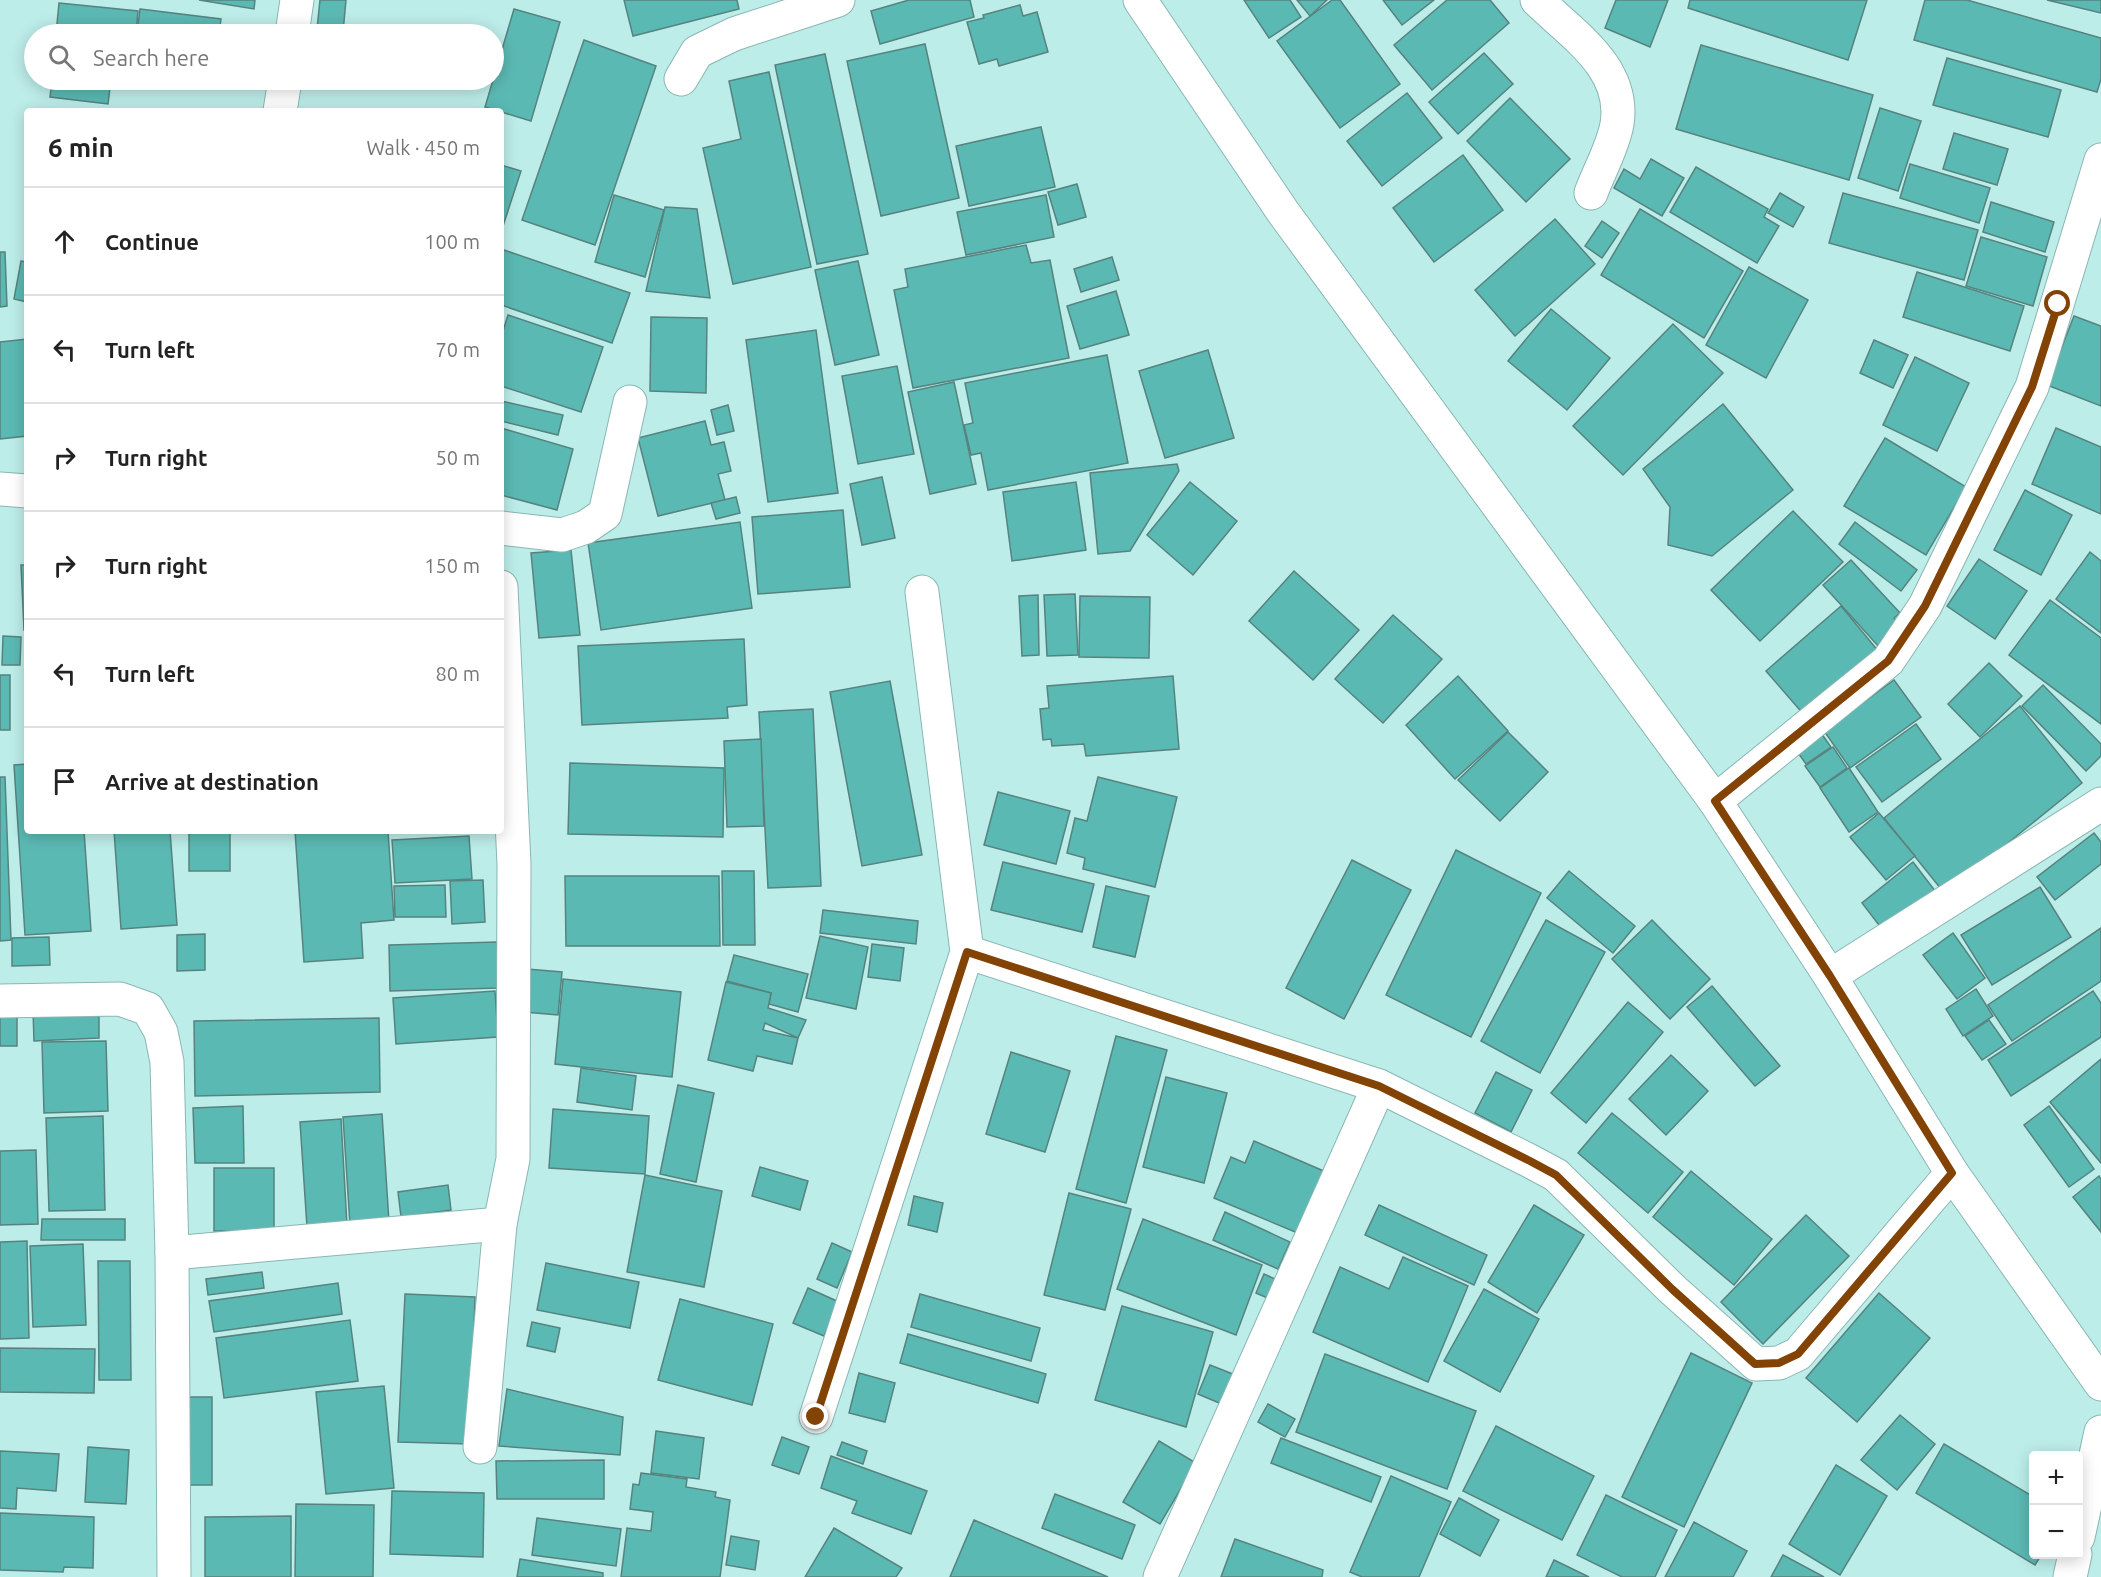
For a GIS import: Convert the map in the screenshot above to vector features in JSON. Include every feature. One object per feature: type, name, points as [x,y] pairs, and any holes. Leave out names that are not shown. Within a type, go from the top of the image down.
[{"type":"street","points":[[293,24],[297,0]]},
{"type":"street","points":[[681,78],[697,52],[734,34],[838,0]]},
{"type":"street","points":[[1140,0],[1282,212],[1715,801],[1830,976],[1952,1173],[2101,1384]]},
{"type":"street","points":[[1537,0],[1602,64],[1614,81],[1619,99],[1617,127],[1591,193]]},
{"type":"street","points":[[280,108],[283,90]]},
{"type":"street","points":[[1715,801],[1888,661],[1925,606],[2032,387],[2101,160]]},
{"type":"street","points":[[504,528],[562,535],[586,527],[605,514],[630,402]]},
{"type":"street","points":[[0,489],[24,491]]},
{"type":"street","points":[[816,1417],[967,952],[922,592]]},
{"type":"street","points":[[480,1447],[500,1224],[513,1159],[514,864],[504,651]]},
{"type":"street","points":[[1830,976],[2101,804]]},
{"type":"street","points":[[967,952],[1379,1086],[1556,1175],[1672,1289],[1755,1364],[1779,1363],[1798,1354],[1952,1173]]},
{"type":"street","points":[[0,1001],[120,999],[148,1009],[160,1032],[167,1062],[172,1253],[174,1577]]},
{"type":"street","points":[[1160,1577],[1379,1086]]},
{"type":"street","points":[[172,1253],[500,1224]]},
{"type":"street","points":[[2083,1518],[2101,1432]]},
{"type":"street","points":[[2070,1577],[2074,1559]]},
{"type":"building","points":[[199,0],[255,0],[254,9]]},
{"type":"building","points":[[320,0],[346,0],[344,24],[318,24]]},
{"type":"building","points":[[624,0],[737,0],[739,9],[633,36]]},
{"type":"building","points":[[909,0],[970,0],[974,17],[880,44],[871,11]]},
{"type":"building","points":[[1244,0],[1290,0],[1301,17],[1269,38]]},
{"type":"building","points":[[1297,0],[1327,0],[1310,16]]},
{"type":"building","points":[[1332,0],[1340,0],[1400,84],[1340,128],[1277,41]]},
{"type":"building","points":[[1383,0],[1434,0],[1402,25]]},
{"type":"building","points":[[1447,0],[1490,0],[1509,23],[1432,90],[1394,45]]},
{"type":"building","points":[[1616,0],[1668,0],[1650,47],[1605,28]]},
{"type":"building","points":[[1690,0],[1867,0],[1848,60],[1688,8]]},
{"type":"building","points":[[1925,0],[1967,0],[2101,38],[2101,79],[2097,92],[1914,40]]},
{"type":"building","points":[[2047,0],[2101,0],[2101,13]]},
{"type":"building","points":[[59,3],[138,11],[137,24],[57,24]]},
{"type":"building","points":[[1020,5],[1023,16],[1037,12],[1048,52],[999,66],[997,59],[979,64],[967,22]]},
{"type":"building","points":[[140,9],[221,19],[220,24],[138,24]]},
{"type":"building","points":[[514,9],[560,22],[531,121],[504,113],[504,108],[485,107],[490,90],[504,90],[504,43]]},
{"type":"building","points":[[584,40],[656,66],[595,245],[522,220]]},
{"type":"building","points":[[925,44],[959,198],[881,216],[847,61]]},
{"type":"building","points":[[1701,45],[1873,95],[1849,180],[1676,129]]},
{"type":"building","points":[[1484,53],[1513,84],[1458,134],[1429,102]]},
{"type":"building","points":[[825,54],[868,254],[817,264],[775,65]]},
{"type":"building","points":[[1947,58],[2061,90],[2048,137],[1933,105]]},
{"type":"building","points":[[769,72],[811,267],[733,284],[703,148],[741,139],[729,81]]},
{"type":"building","points":[[51,90],[110,90],[108,104],[50,97]]},
{"type":"building","points":[[1407,93],[1442,138],[1382,186],[1347,141]]},
{"type":"building","points":[[1510,98],[1570,159],[1526,202],[1467,141]]},
{"type":"building","points":[[1880,108],[1921,121],[1898,191],[1858,178]]},
{"type":"building","points":[[1041,127],[1055,187],[969,206],[956,146]]},
{"type":"building","points":[[1954,133],[2008,149],[1997,185],[1943,169]]},
{"type":"building","points":[[1463,155],[1503,210],[1434,262],[1393,208]]},
{"type":"building","points":[[1651,159],[1684,178],[1662,216],[1614,188],[1624,169],[1640,179]]},
{"type":"building","points":[[1910,164],[1990,188],[1979,223],[1900,198]]},
{"type":"building","points":[[504,166],[521,171],[504,223]]},
{"type":"building","points":[[1696,167],[1768,209],[1764,217],[1779,226],[1757,263],[1670,212]]},
{"type":"building","points":[[1077,184],[1086,217],[1058,225],[1048,192]]},
{"type":"building","points":[[1780,193],[1804,207],[1793,227],[1768,213]]},
{"type":"building","points":[[1843,193],[1978,230],[1964,280],[1829,243]]},
{"type":"building","points":[[614,195],[664,210],[645,277],[595,262]]},
{"type":"building","points":[[1046,195],[1054,237],[966,255],[957,212]]},
{"type":"building","points":[[1991,202],[2054,222],[2045,252],[1983,232]]},
{"type":"building","points":[[665,207],[697,209],[710,298],[646,291]]},
{"type":"building","points":[[1640,209],[1743,271],[1704,338],[1601,275]]},
{"type":"building","points":[[1555,219],[1595,264],[1515,336],[1475,290]]},
{"type":"building","points":[[1602,221],[1619,233],[1602,258],[1585,246]]},
{"type":"building","points":[[1981,237],[2047,257],[2033,306],[1966,286]]},
{"type":"building","points":[[1026,245],[1031,263],[1050,260],[1069,358],[913,388],[894,290],[908,287],[905,269]]},
{"type":"building","points":[[504,250],[630,293],[612,343],[504,306]]},
{"type":"building","points":[[0,252],[5,252],[7,306],[0,307]]},
{"type":"building","points":[[1112,257],[1119,280],[1081,292],[1074,269]]},
{"type":"building","points":[[21,261],[24,262],[24,301],[14,299]]},
{"type":"building","points":[[858,261],[879,355],[835,365],[815,270]]},
{"type":"building","points":[[1749,267],[1808,300],[1766,378],[1706,345]]},
{"type":"building","points":[[1917,272],[2024,306],[2010,351],[1903,317]]},
{"type":"building","points":[[1116,291],[1129,335],[1080,349],[1067,306]]},
{"type":"building","points":[[1551,309],[1610,358],[1567,410],[1508,361]]},
{"type":"building","points":[[508,315],[603,347],[581,412],[504,387],[504,328]]},
{"type":"building","points":[[2074,316],[2101,326],[2101,406],[2047,385]]},
{"type":"building","points":[[651,317],[707,318],[706,393],[650,391]]},
{"type":"building","points":[[1673,324],[1723,373],[1623,475],[1573,426]]},
{"type":"building","points":[[816,330],[838,493],[768,502],[746,340]]},
{"type":"building","points":[[24,339],[24,436],[0,439],[0,342]]},
{"type":"building","points":[[1874,340],[1908,355],[1893,388],[1860,373]]},
{"type":"building","points":[[1208,350],[1234,438],[1165,458],[1139,371]]},
{"type":"building","points":[[1107,355],[1128,463],[988,490],[981,453],[971,455],[964,425],[973,423],[965,383]]},
{"type":"building","points":[[1915,357],[1969,383],[1937,451],[1883,425]]},
{"type":"building","points":[[897,366],[914,454],[858,464],[842,376]]},
{"type":"building","points":[[954,382],[976,484],[930,494],[908,392]]},
{"type":"building","points":[[504,402],[563,415],[558,435],[504,422]]},
{"type":"building","points":[[1723,404],[1793,490],[1712,556],[1668,545],[1670,507],[1643,469]]},
{"type":"building","points":[[728,405],[734,431],[717,435],[711,410]]},
{"type":"building","points":[[705,421],[711,445],[724,442],[731,471],[718,474],[725,500],[658,516],[638,438]]},
{"type":"building","points":[[2056,428],[2101,447],[2101,514],[2032,484]]},
{"type":"building","points":[[504,429],[573,449],[557,510],[504,496]]},
{"type":"building","points":[[1885,438],[1966,487],[1926,555],[1844,506]]},
{"type":"building","points":[[1177,464],[1179,471],[1130,551],[1098,554],[1090,473]]},
{"type":"building","points":[[882,477],[895,538],[862,545],[850,484]]},
{"type":"building","points":[[1076,482],[1086,550],[1012,561],[1003,492]]},
{"type":"building","points":[[1190,482],[1237,521],[1193,575],[1147,535]]},
{"type":"building","points":[[2025,490],[2072,515],[2041,575],[1994,550]]},
{"type":"building","points":[[736,497],[740,513],[716,519],[711,503]]},
{"type":"building","points":[[843,510],[850,587],[758,594],[752,517]]},
{"type":"building","points":[[1793,511],[1843,562],[1760,641],[1711,590]]},
{"type":"building","points":[[740,522],[752,608],[601,630],[588,543]]},
{"type":"building","points":[[1855,522],[1917,570],[1901,591],[1839,544]]},
{"type":"building","points":[[571,550],[580,635],[539,638],[531,553]]},
{"type":"building","points":[[2090,552],[2101,561],[2101,633],[2056,599]]},
{"type":"building","points":[[1979,559],[2027,591],[1995,639],[1947,606]]},
{"type":"building","points":[[1851,560],[1900,613],[1894,618],[1902,626],[1879,647],[1823,585]]},
{"type":"building","points":[[21,565],[24,565],[24,630]]},
{"type":"building","points":[[1294,571],[1359,630],[1313,680],[1249,621]]},
{"type":"building","points":[[1075,594],[1078,655],[1047,656],[1044,595]]},
{"type":"building","points":[[1038,595],[1039,655],[1022,656],[1019,596]]},
{"type":"building","points":[[1080,596],[1150,597],[1149,658],[1079,657]]},
{"type":"building","points":[[2050,600],[2101,638],[2101,724],[2009,655]]},
{"type":"building","points":[[1841,606],[1879,652],[1805,716],[1766,671]]},
{"type":"building","points":[[1393,615],[1442,659],[1383,723],[1335,679]]},
{"type":"building","points":[[3,636],[21,637],[20,665],[2,665]]},
{"type":"building","points":[[744,639],[747,705],[727,707],[728,718],[582,725],[578,646]]},
{"type":"building","points":[[1989,663],[2022,696],[1980,737],[1948,704]]},
{"type":"building","points":[[0,675],[10,675],[10,730],[0,730]]},
{"type":"building","points":[[1173,676],[1179,749],[1086,756],[1084,744],[1052,746],[1051,739],[1043,740],[1040,709],[1049,708],[1047,686]]},
{"type":"building","points":[[1458,676],[1508,731],[1455,779],[1406,725]]},
{"type":"building","points":[[1894,680],[1921,717],[1850,768],[1824,731]]},
{"type":"building","points":[[890,681],[922,855],[862,866],[830,692]]},
{"type":"building","points":[[2043,685],[2101,744],[2101,756],[2086,771],[2022,706]]},
{"type":"building","points":[[2020,706],[2082,783],[1945,894],[1884,818]]},
{"type":"building","points":[[813,709],[821,886],[768,888],[759,712]]},
{"type":"building","points":[[1916,724],[1941,759],[1882,802],[1856,767]]},
{"type":"building","points":[[1508,732],[1548,772],[1500,821],[1458,780]]},
{"type":"building","points":[[1821,733],[1831,747],[1806,764],[1796,750]]},
{"type":"building","points":[[761,739],[764,826],[727,827],[724,741]]},
{"type":"building","points":[[1833,747],[1847,768],[1820,787],[1805,766]]},
{"type":"building","points":[[570,763],[724,768],[723,837],[568,834]]},
{"type":"building","points":[[24,764],[24,834],[84,834],[91,931],[25,935],[14,765]]},
{"type":"building","points":[[1849,768],[1878,812],[1849,832],[1820,788]]},
{"type":"building","points":[[0,777],[5,777],[11,940],[0,941]]},
{"type":"building","points":[[1098,777],[1177,797],[1155,887],[1083,869],[1085,858],[1067,853],[1075,818],[1087,821]]},
{"type":"building","points":[[998,792],[1070,811],[1056,864],[984,845]]},
{"type":"building","points":[[1879,813],[1915,856],[1886,880],[1850,837]]},
{"type":"building","points":[[2094,833],[2101,842],[2101,864],[2055,900],[2037,877]]},
{"type":"building","points":[[114,834],[170,834],[177,925],[121,929]]},
{"type":"building","points":[[189,834],[230,834],[230,871],[189,871]]},
{"type":"building","points":[[295,834],[388,834],[394,920],[361,923],[363,958],[304,962]]},
{"type":"building","points":[[469,836],[472,879],[395,883],[392,840]]},
{"type":"building","points":[[1456,850],[1541,893],[1471,1037],[1386,995]]},
{"type":"building","points":[[1352,860],[1411,890],[1344,1019],[1286,988]]},
{"type":"building","points":[[1003,862],[1094,884],[1082,932],[991,910]]},
{"type":"building","points":[[1913,862],[1936,892],[1885,933],[1862,903]]},
{"type":"building","points":[[722,871],[754,871],[755,945],[723,945]]},
{"type":"building","points":[[1569,871],[1635,926],[1613,953],[1547,898]]},
{"type":"building","points":[[565,876],[719,876],[720,946],[566,946]]},
{"type":"building","points":[[483,880],[485,922],[452,924],[450,881]]},
{"type":"building","points":[[445,885],[446,917],[395,917],[394,886]]},
{"type":"building","points":[[1106,886],[1149,896],[1135,957],[1093,947]]},
{"type":"building","points":[[2040,887],[2071,937],[1992,985],[1961,935]]},
{"type":"building","points":[[823,910],[918,921],[916,944],[820,933]]},
{"type":"building","points":[[1546,920],[1605,952],[1540,1073],[1481,1041]]},
{"type":"building","points":[[1652,920],[1710,979],[1670,1019],[1612,959]]},
{"type":"building","points":[[2101,928],[2101,981],[2012,1041],[1988,1005]]},
{"type":"building","points":[[1953,933],[1985,978],[1957,999],[1923,955]]},
{"type":"building","points":[[205,934],[205,970],[177,971],[177,935]]},
{"type":"building","points":[[820,936],[868,947],[856,1009],[806,998]]},
{"type":"building","points":[[49,937],[50,965],[12,966],[12,938]]},
{"type":"building","points":[[497,942],[499,988],[390,991],[389,945]]},
{"type":"building","points":[[872,944],[904,948],[900,981],[868,977]]},
{"type":"building","points":[[734,955],[808,974],[798,1012],[769,1004],[771,993],[727,981]]},
{"type":"building","points":[[527,969],[562,972],[558,1015],[524,1012]]},
{"type":"building","points":[[563,979],[681,992],[672,1077],[555,1064]]},
{"type":"building","points":[[726,982],[771,993],[768,1008],[806,1020],[798,1038],[792,1064],[757,1056],[753,1071],[708,1060]],"holes":[[[765,1023],[798,1038],[763,1030]]]},
{"type":"building","points":[[1712,986],[1780,1066],[1755,1086],[1687,1007]]},
{"type":"building","points":[[1976,989],[1993,1016],[1963,1036],[1946,1009]]},
{"type":"building","points":[[495,991],[498,1037],[396,1044],[393,998]]},
{"type":"building","points":[[2093,991],[2101,1003],[2101,1037],[2011,1096],[1988,1060]]},
{"type":"building","points":[[1628,1002],[1663,1032],[1586,1123],[1551,1093]]},
{"type":"building","points":[[99,1009],[99,1038],[34,1041],[33,1011]]},
{"type":"building","points":[[0,1011],[17,1011],[17,1046],[0,1046]]},
{"type":"building","points":[[379,1018],[380,1092],[195,1096],[194,1021]]},
{"type":"building","points":[[1989,1020],[2006,1044],[1982,1060],[1965,1036]]},
{"type":"building","points":[[1116,1036],[1167,1050],[1126,1203],[1076,1189]]},
{"type":"building","points":[[106,1041],[108,1111],[44,1113],[42,1042]]},
{"type":"building","points":[[1011,1052],[1070,1071],[1045,1152],[986,1134]]},
{"type":"building","points":[[1671,1055],[1708,1091],[1666,1135],[1629,1099]]},
{"type":"building","points":[[2101,1059],[2101,1163],[2050,1102]]},
{"type":"building","points":[[581,1068],[636,1076],[632,1110],[577,1102]]},
{"type":"building","points":[[1496,1072],[1532,1090],[1511,1132],[1475,1113]]},
{"type":"building","points":[[1166,1077],[1227,1093],[1204,1183],[1143,1167]]},
{"type":"building","points":[[678,1085],[714,1093],[696,1182],[660,1174]]},
{"type":"building","points":[[243,1106],[244,1163],[195,1163],[193,1108]]},
{"type":"building","points":[[2049,1106],[2094,1169],[2069,1187],[2024,1125]]},
{"type":"building","points":[[553,1109],[649,1116],[645,1174],[549,1168]]},
{"type":"building","points":[[1612,1113],[1683,1172],[1648,1213],[1578,1153]]},
{"type":"building","points":[[382,1114],[389,1222],[350,1225],[343,1117]]},
{"type":"building","points":[[103,1116],[105,1210],[49,1211],[46,1118]]},
{"type":"building","points":[[341,1119],[347,1225],[307,1227],[300,1122]]},
{"type":"building","points":[[1254,1141],[1326,1172],[1300,1234],[1214,1198],[1231,1157],[1245,1163]]},
{"type":"building","points":[[36,1150],[38,1224],[0,1225],[0,1151]]},
{"type":"building","points":[[760,1167],[808,1181],[800,1210],[752,1196]]},
{"type":"building","points":[[214,1168],[274,1168],[274,1231],[214,1231]]},
{"type":"building","points":[[1691,1171],[1772,1239],[1734,1285],[1653,1217]]},
{"type":"building","points":[[645,1175],[722,1191],[704,1287],[627,1272]]},
{"type":"building","points":[[2099,1176],[2101,1179],[2101,1232],[2073,1197]]},
{"type":"building","points":[[448,1185],[451,1210],[401,1217],[398,1192]]},
{"type":"building","points":[[1069,1193],[1131,1209],[1105,1310],[1044,1295]]},
{"type":"building","points":[[914,1196],[943,1203],[937,1232],[908,1225]]},
{"type":"building","points":[[1379,1205],[1487,1255],[1474,1285],[1365,1235]]},
{"type":"building","points":[[1534,1205],[1584,1235],[1537,1313],[1488,1282]]},
{"type":"building","points":[[1225,1212],[1290,1242],[1278,1269],[1213,1240]]},
{"type":"building","points":[[1806,1215],[1849,1256],[1763,1344],[1721,1302]]},
{"type":"building","points":[[42,1219],[125,1219],[125,1240],[41,1240]]},
{"type":"building","points":[[1143,1219],[1262,1265],[1236,1335],[1117,1289]]},
{"type":"building","points":[[27,1241],[29,1338],[0,1339],[0,1242]]},
{"type":"building","points":[[832,1243],[852,1252],[837,1288],[817,1279]]},
{"type":"building","points":[[83,1244],[86,1325],[33,1327],[30,1246]]},
{"type":"building","points":[[1403,1257],[1468,1286],[1428,1382],[1313,1332],[1340,1267],[1389,1289]]},
{"type":"building","points":[[98,1261],[130,1261],[131,1380],[99,1380]]},
{"type":"building","points":[[546,1263],[639,1282],[630,1328],[537,1310]]},
{"type":"building","points":[[262,1272],[264,1288],[208,1295],[206,1279]]},
{"type":"building","points":[[1264,1274],[1284,1283],[1277,1302],[1256,1293]]},
{"type":"building","points":[[338,1283],[342,1314],[214,1332],[209,1301]]},
{"type":"building","points":[[808,1288],[839,1302],[824,1336],[793,1323]]},
{"type":"building","points":[[1484,1289],[1539,1319],[1500,1392],[1444,1361]]},
{"type":"building","points":[[1879,1293],[1930,1338],[1857,1422],[1806,1378]]},
{"type":"building","points":[[405,1294],[475,1297],[470,1444],[398,1442]]},
{"type":"building","points":[[920,1294],[1040,1328],[1031,1361],[911,1327]]},
{"type":"building","points":[[680,1299],[773,1324],[752,1405],[658,1380]]},
{"type":"building","points":[[1122,1306],[1213,1332],[1186,1427],[1095,1400]]},
{"type":"building","points":[[350,1320],[358,1381],[224,1398],[216,1338]]},
{"type":"building","points":[[532,1322],[560,1328],[555,1352],[527,1346]]},
{"type":"building","points":[[908,1334],[1046,1374],[1038,1403],[900,1363]]},
{"type":"building","points":[[0,1348],[95,1349],[94,1393],[0,1392]]},
{"type":"building","points":[[1691,1353],[1752,1383],[1684,1527],[1622,1497]]},
{"type":"building","points":[[1325,1354],[1476,1411],[1447,1489],[1296,1432]]},
{"type":"building","points":[[1210,1365],[1243,1378],[1231,1408],[1198,1394]]},
{"type":"building","points":[[859,1373],[895,1383],[885,1422],[849,1413]]},
{"type":"building","points":[[384,1386],[394,1488],[326,1494],[316,1392]]},
{"type":"building","points":[[507,1389],[623,1417],[620,1455],[499,1446]]},
{"type":"building","points":[[182,1397],[212,1397],[212,1485],[182,1485]]},
{"type":"building","points":[[1268,1404],[1295,1419],[1285,1437],[1258,1422]]},
{"type":"building","points":[[1900,1415],[1935,1444],[1897,1490],[1861,1460]]},
{"type":"building","points":[[1496,1426],[1594,1476],[1562,1540],[1463,1491]]},
{"type":"building","points":[[656,1431],[704,1438],[699,1479],[651,1473]]},
{"type":"building","points":[[782,1437],[809,1447],[799,1474],[772,1465]]},
{"type":"building","points":[[1281,1438],[1381,1477],[1371,1502],[1271,1463]]},
{"type":"building","points":[[1159,1441],[1196,1463],[1160,1524],[1123,1502]]},
{"type":"building","points":[[842,1442],[867,1451],[863,1464],[837,1455]]},
{"type":"building","points":[[1944,1444],[2029,1494],[2029,1559],[2039,1559],[2035,1565],[1916,1493]]},
{"type":"building","points":[[88,1447],[129,1450],[126,1504],[85,1502]]},
{"type":"building","points":[[0,1451],[59,1454],[56,1491],[17,1488],[16,1509],[0,1508]]},
{"type":"building","points":[[831,1456],[927,1491],[911,1534],[852,1513],[857,1501],[821,1488]]},
{"type":"building","points":[[604,1460],[604,1499],[497,1499],[496,1461]]},
{"type":"building","points":[[1836,1465],[1887,1496],[1840,1575],[1789,1544]]},
{"type":"building","points":[[641,1473],[687,1479],[686,1487],[716,1492],[715,1497],[730,1500],[720,1577],[621,1577],[627,1528],[651,1531],[653,1512],[630,1509],[633,1484],[639,1485]]},
{"type":"building","points":[[1391,1476],[1451,1502],[1419,1577],[1362,1577],[1350,1572]]},
{"type":"building","points":[[392,1491],[484,1493],[483,1557],[390,1554]]},
{"type":"building","points":[[1055,1494],[1135,1525],[1122,1559],[1042,1528]]},
{"type":"building","points":[[1606,1495],[1677,1530],[1655,1577],[1622,1577],[1577,1555]]},
{"type":"building","points":[[1459,1498],[1499,1520],[1480,1556],[1440,1534]]},
{"type":"building","points":[[296,1504],[374,1505],[373,1577],[295,1577]]},
{"type":"building","points":[[0,1513],[94,1517],[93,1568],[64,1567],[63,1572],[0,1570]]},
{"type":"building","points":[[291,1516],[291,1577],[205,1577],[205,1517]]},
{"type":"building","points":[[537,1518],[621,1529],[616,1566],[532,1555]]},
{"type":"building","points":[[974,1520],[1108,1577],[950,1577]]},
{"type":"building","points":[[1694,1522],[1747,1551],[1733,1577],[1665,1577]]},
{"type":"building","points":[[834,1528],[902,1568],[896,1577],[805,1577]]},
{"type":"building","points":[[731,1536],[759,1541],[755,1570],[726,1565]]},
{"type":"building","points":[[1235,1539],[1323,1570],[1322,1577],[1221,1577]]},
{"type":"building","points":[[1783,1555],[1824,1577],[1771,1577]]},
{"type":"building","points":[[520,1559],[603,1573],[603,1577],[517,1577]]},
{"type":"building","points":[[1554,1560],[1589,1577],[1546,1577]]},
{"type":"route","points":[[816,1417],[967,952],[1379,1086],[1556,1175],[1672,1289],[1755,1364],[1779,1363],[1798,1354],[1952,1173],[1830,976],[1715,801],[1888,661],[1925,606],[2032,387],[2058,304]]}]
